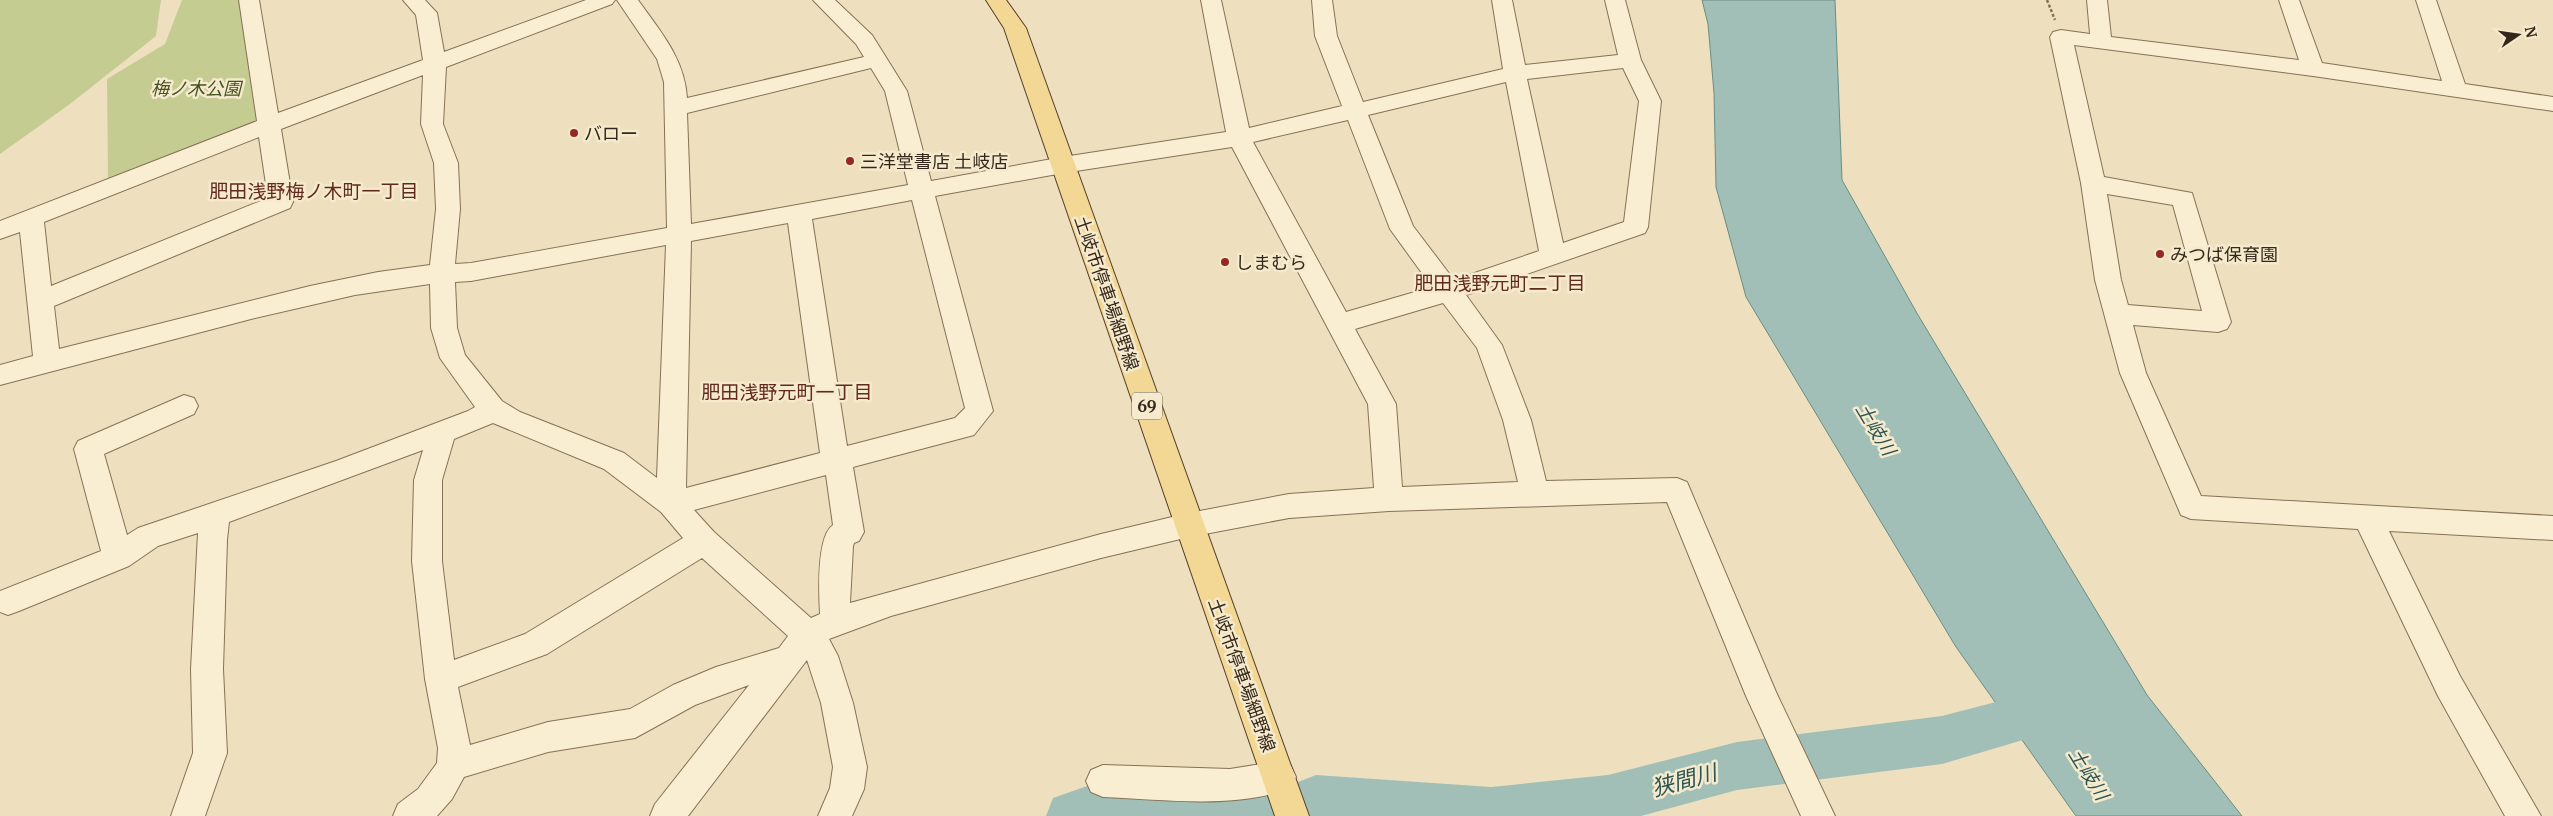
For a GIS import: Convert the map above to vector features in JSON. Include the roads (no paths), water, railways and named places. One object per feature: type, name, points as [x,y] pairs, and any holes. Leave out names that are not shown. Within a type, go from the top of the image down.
[{"type":"main road","name":"土岐市停車場細野線","points":[[996,0],[1015,28],[1292,816]]},
{"type":"street","points":[[40,301],[281,202],[249,0]]},
{"type":"street","points":[[413,0],[426,13],[435,64],[432,124],[446,163],[448,209],[442,272],[444,328],[453,358],[492,409],[537,431],[614,461],[671,504],[704,541],[822,628]]},
{"type":"street","points":[[0,230],[269,125],[605,0]]},
{"type":"street","points":[[627,0],[668,59],[675,82],[679,234],[671,504]]},
{"type":"street","points":[[671,504],[964,427],[979,411],[896,91],[864,40],[823,0]]},
{"type":"street","points":[[1211,0],[1239,138],[1337,324],[1382,404],[1389,499]]},
{"type":"street","points":[[1322,0],[1326,36],[1402,229],[1489,345],[1517,420],[1535,494]]},
{"type":"street","points":[[1502,0],[1514,73],[1553,256]]},
{"type":"street","points":[[1337,324],[1448,292],[1636,227],[1650,101],[1630,60],[1615,0]]},
{"type":"street","points":[[2097,0],[2101,41]]},
{"type":"street","points":[[2288,0],[2313,69]]},
{"type":"street","points":[[2426,0],[2456,90]]},
{"type":"street","points":[[2553,104],[2313,69],[2061,37],[2093,183],[2106,269],[2116,314],[2133,373],[2191,507],[2553,528]]},
{"type":"street","points":[[677,108],[878,60]]},
{"type":"street","points":[[0,375],[198,321],[346,288],[442,272],[470,272],[1063,165],[1239,138],[1514,73],[1630,60]]},
{"type":"street","points":[[2093,183],[2183,199],[2218,322],[2116,314]]},
{"type":"street","points":[[799,212],[835,460],[840,470],[849,532],[841,534],[822,628],[822,656],[837,703],[850,767],[847,789],[835,816]]},
{"type":"street","points":[[31,218],[47,362]]},
{"type":"street","points":[[118,557],[88,449],[184,406]]},
{"type":"street","points":[[8,602],[118,557],[148,537],[346,470],[478,419],[492,409]]},
{"type":"street","points":[[417,814],[443,786],[454,766],[454,748],[441,679],[427,561],[428,480],[442,432]]},
{"type":"street","points":[[667,816],[788,658],[822,628],[910,598],[1101,546],[1289,506],[1389,499],[1620,490],[1677,490],[1762,696],[1818,816]]},
{"type":"street","points":[[188,816],[210,753],[207,669],[212,540],[216,515]]},
{"type":"street","points":[[2368,518],[2449,686],[2524,816]]},
{"type":"street","points":[[441,679],[536,644],[704,541]]},
{"type":"street","points":[[454,766],[548,737],[635,722],[684,696],[728,678],[788,658]]},
{"type":"street","points":[[1103,781],[1230,785],[1279,777]]},
{"type":"water","name":"土岐川","points":[[1702,0],[1835,0],[1842,180],[1918,315],[2147,695],[2242,816],[2076,816],[1956,647],[1746,297],[1716,187],[1714,93],[1708,24]]},
{"type":"waterway","name":"狭間川","points":[[1316,800],[1491,812],[1608,800],[1737,766],[1942,740],[2049,711]]},
{"type":"waterway","name":"狭間川","points":[[1072,816],[1124,798],[1255,806]]},
{"type":"place","name":"バロー","points":[[574,133]]},
{"type":"place","name":"三洋堂書店 土岐店","points":[[850,161]]},
{"type":"place","name":"みつば保育園","points":[[2160,254]]},
{"type":"place","name":"しまむら","points":[[1225,262]]},
{"type":"district","name":"肥田浅野梅ノ木町一丁目","points":[[314,191]]},
{"type":"district","name":"肥田浅野元町二丁目","points":[[1500,283]]},
{"type":"district","name":"肥田浅野元町一丁目","points":[[787,392]]},
{"type":"park label","name":"梅ノ木公園","points":[[196,88]]}]
